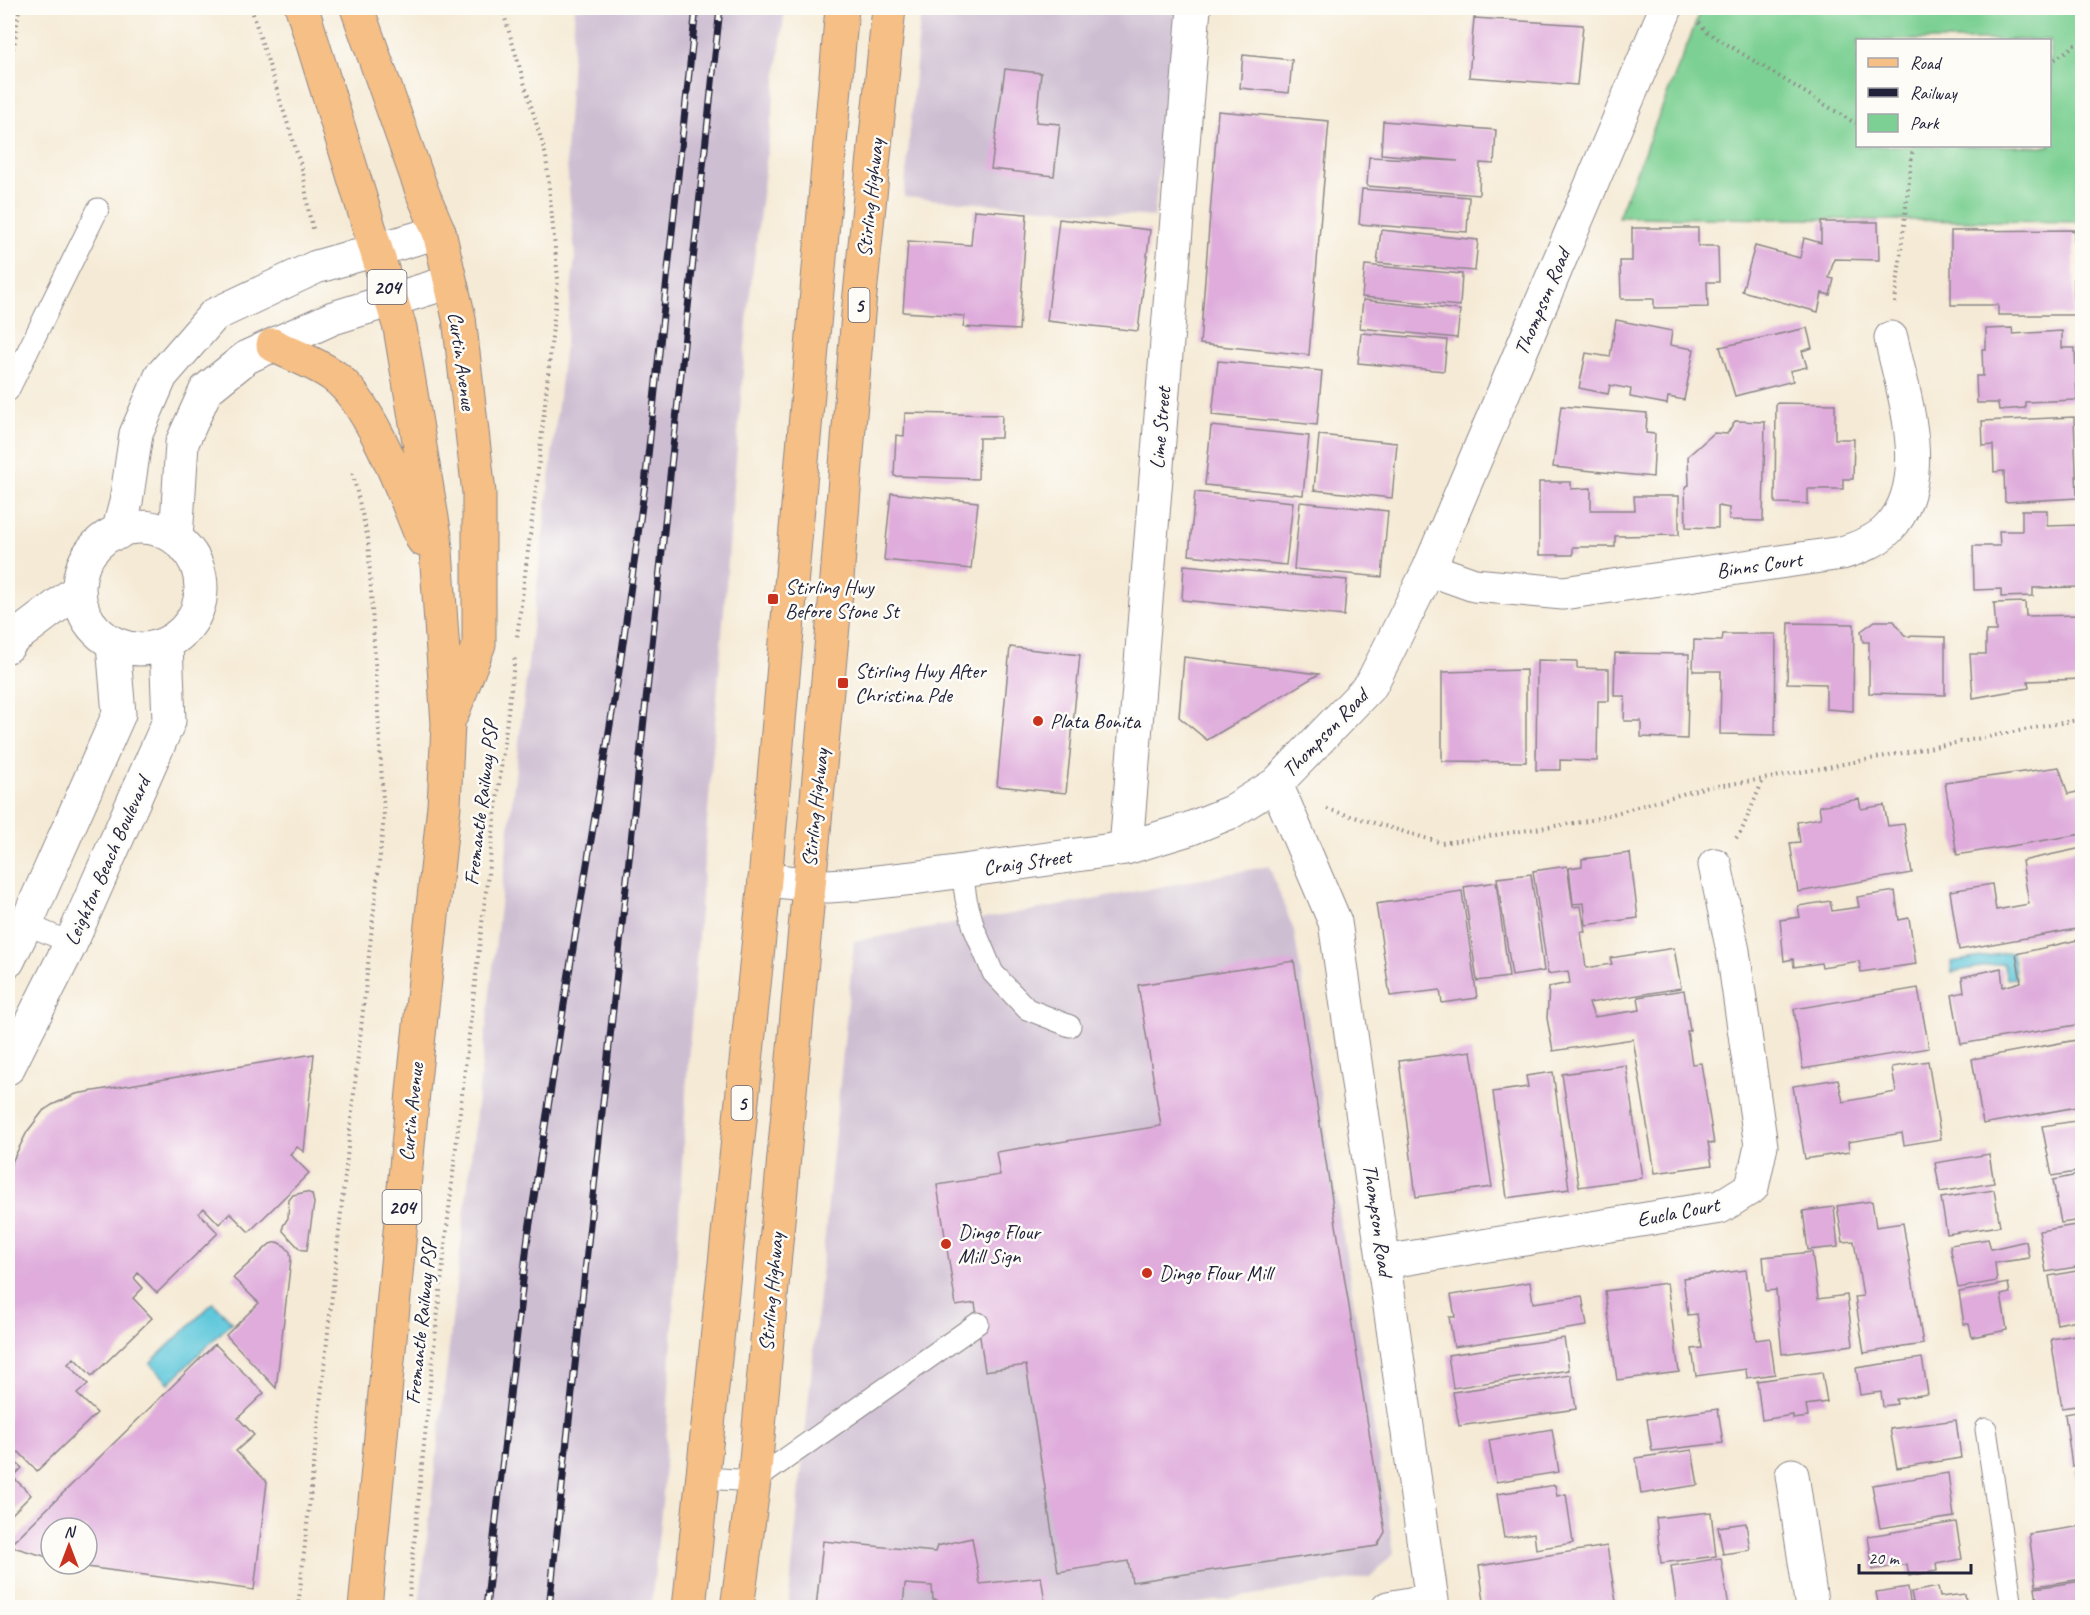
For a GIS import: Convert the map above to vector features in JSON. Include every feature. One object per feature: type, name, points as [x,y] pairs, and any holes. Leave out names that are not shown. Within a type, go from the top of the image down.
[{"type":"main road","name":"Curtin Avenue","points":[[302,8],[400,328],[435,536],[448,724],[444,806],[414,1081],[365,1608]]},
{"type":"main road","name":"Curtin Avenue","points":[[357,8],[423,194],[439,232],[459,318],[479,493],[479,644],[448,724]]},
{"type":"main road","name":"Stirling Highway","points":[[689,1608],[765,880],[842,8]]},
{"type":"main road","name":"Stirling Highway","points":[[737,1608],[754,1481],[835,604],[858,314],[889,8]]},
{"type":"main road","points":[[273,345],[335,376],[359,403],[396,475],[438,575]]},
{"type":"street","name":"Lime Street","points":[[1126,848],[1194,8]]},
{"type":"street","name":"Thompson Road","points":[[1433,1604],[1335,922],[1276,784],[1371,685],[1429,568],[1679,12]]},
{"type":"street","points":[[118,532],[126,501],[136,434],[160,376],[214,315],[324,264],[439,232]]},
{"type":"street","points":[[176,539],[182,443],[206,390],[247,357],[333,318],[450,282]]},
{"type":"street","name":"Binns Court","points":[[1429,568],[1474,585],[1563,593],[1842,553],[1866,545],[1887,530],[1903,508],[1912,484],[1913,453],[1909,420],[1891,338]]},
{"type":"street","points":[[130,528],[155,529],[176,539],[197,565],[201,595],[190,625],[166,645],[136,650],[113,644],[87,620],[78,590],[84,561],[101,540],[118,532],[130,528]]},
{"type":"street","points":[[8,646],[12,639],[78,590]]},
{"type":"street","points":[[8,961],[119,714],[113,644]]},
{"type":"street","name":"Leighton Beach Boulevard","points":[[8,1068],[71,943],[169,721],[166,645]]},
{"type":"street","name":"Craig Street","points":[[765,880],[828,886],[859,884],[1126,848],[1232,812],[1276,784]]},
{"type":"street","name":"Eucla Court","points":[[1384,1262],[1720,1207],[1752,1187],[1761,1146],[1733,951],[1715,865]]},
{"type":"street","points":[[1792,1475],[1812,1608]]},
{"type":"street","points":[[1388,1608],[1433,1604]]},
{"type":"lane","points":[[8,391],[98,209]]},
{"type":"lane","points":[[962,871],[966,899],[974,928],[993,973],[1028,1009],[1070,1026]]},
{"type":"lane","points":[[26,924],[71,943]]},
{"type":"lane","points":[[703,1478],[754,1481],[978,1323]]},
{"type":"lane","points":[[1986,1429],[2012,1608]]},
{"type":"path","points":[[8,66],[15,41],[19,8]]},
{"type":"path","points":[[251,8],[303,172],[309,214],[324,264]]},
{"type":"path","name":"Fremantle Railway PSP","points":[[408,1608],[426,1419],[476,963],[537,480],[558,279],[546,156],[502,8]]},
{"type":"path","points":[[1679,12],[1707,32],[1856,123]]},
{"type":"path","points":[[2051,62],[2075,45],[2082,44]]},
{"type":"path","points":[[1891,338],[1913,147]]},
{"type":"path","points":[[298,1608],[384,817],[368,539],[352,470]]},
{"type":"path","points":[[1276,784],[1332,812],[1442,843],[1588,821],[1703,788],[1764,779],[2082,719]]},
{"type":"path","points":[[1715,865],[1741,832],[1764,779]]},
{"type":"shaded area","points":[[575,8],[785,8],[748,309],[688,1062],[663,1494],[651,1607],[419,1607],[575,257],[566,153]]},
{"type":"shaded area","points":[[921,8],[1177,8],[1154,217],[904,197]]},
{"type":"shaded area","points":[[1269,866],[1294,931],[1394,1553],[1370,1577],[1175,1607],[788,1608],[854,941],[1081,902]]},
{"type":"green space","points":[[1702,8],[2082,8],[2082,222],[1618,217]]},
{"type":"water","points":[[2012,952],[2016,978],[2007,979],[2003,963],[1952,972],[1951,962]]},
{"type":"water","points":[[213,1303],[232,1322],[169,1383],[150,1363]]},
{"type":"building","points":[[1474,18],[1583,25],[1577,85],[1469,77]]},
{"type":"building","points":[[1243,55],[1292,60],[1289,93],[1240,88]]},
{"type":"building","points":[[1005,69],[1041,73],[1036,122],[1060,124],[1054,176],[991,169]]},
{"type":"building","points":[[1218,111],[1329,121],[1309,355],[1200,344]]},
{"type":"building","points":[[1383,121],[1496,130],[1494,164],[1480,163],[1479,195],[1367,186],[1369,157],[1458,161],[1381,154]]},
{"type":"building","points":[[1362,189],[1469,197],[1467,232],[1359,224]]},
{"type":"building","points":[[974,210],[1027,214],[1019,330],[963,327],[965,316],[903,312],[908,241],[971,245]]},
{"type":"building","points":[[1059,219],[1150,230],[1138,331],[1047,321]]},
{"type":"building","points":[[1821,222],[1878,222],[1879,260],[1834,259],[1829,278],[1834,279],[1830,295],[1822,293],[1818,312],[1742,291],[1755,246],[1800,258],[1804,238],[1821,243]]},
{"type":"building","points":[[1632,228],[1698,228],[1698,246],[1718,246],[1719,282],[1707,282],[1708,307],[1654,308],[1654,299],[1621,299],[1620,261],[1632,261]]},
{"type":"building","points":[[1381,230],[1478,240],[1475,271],[1377,263]]},
{"type":"building","points":[[2074,230],[2074,315],[1998,315],[1998,305],[1951,305],[1951,231]]},
{"type":"building","points":[[1365,265],[1462,274],[1460,306],[1362,297]]},
{"type":"building","points":[[1363,300],[1460,310],[1457,338],[1360,328]]},
{"type":"building","points":[[1616,320],[1672,331],[1670,345],[1694,349],[1684,400],[1668,397],[1667,404],[1630,397],[1631,389],[1610,385],[1608,394],[1579,388],[1586,353],[1610,357]]},
{"type":"building","points":[[1807,328],[1812,348],[1802,351],[1807,367],[1790,371],[1793,381],[1735,396],[1720,347]]},
{"type":"building","points":[[2012,328],[2013,334],[2062,331],[2062,348],[2075,348],[2077,400],[2025,402],[2025,408],[1999,410],[1998,403],[1977,403],[1976,376],[1983,376],[1982,349],[1986,349],[1986,329]]},
{"type":"building","points":[[1361,333],[1447,340],[1444,371],[1358,363]]},
{"type":"building","points":[[1218,361],[1322,371],[1317,425],[1212,415]]},
{"type":"building","points":[[1776,403],[1835,404],[1835,439],[1854,439],[1853,479],[1843,479],[1843,489],[1808,489],[1808,504],[1775,503]]},
{"type":"building","points":[[1561,406],[1647,413],[1646,433],[1655,434],[1653,477],[1553,467]]},
{"type":"building","points":[[905,413],[1002,415],[1001,438],[979,438],[978,479],[894,476],[896,435],[904,436]]},
{"type":"building","points":[[2074,417],[2077,498],[2005,502],[2004,471],[1994,472],[1993,445],[1983,446],[1982,421]]},
{"type":"building","points":[[1735,421],[1765,422],[1763,521],[1729,520],[1729,508],[1718,506],[1718,528],[1686,527],[1685,487],[1689,485],[1688,456],[1714,433],[1727,434]]},
{"type":"building","points":[[1211,426],[1309,436],[1303,495],[1205,485]]},
{"type":"building","points":[[1319,435],[1397,443],[1392,498],[1314,490]]},
{"type":"building","points":[[1539,482],[1571,482],[1571,489],[1591,488],[1591,510],[1635,510],[1634,496],[1679,496],[1679,535],[1615,536],[1615,547],[1573,547],[1573,555],[1539,555]]},
{"type":"building","points":[[1195,492],[1293,502],[1286,565],[1189,555]]},
{"type":"building","points":[[891,493],[978,502],[971,569],[884,560]]},
{"type":"building","points":[[1300,502],[1388,511],[1382,577],[1294,569]]},
{"type":"building","points":[[2022,510],[2047,510],[2047,526],[2082,525],[2082,587],[2033,588],[2033,596],[2001,597],[2001,589],[1974,590],[1973,546],[2000,546],[1999,531],[2022,531]]},
{"type":"building","points":[[1184,565],[1347,580],[1344,616],[1182,600]]},
{"type":"building","points":[[2025,602],[2026,616],[2082,615],[2082,679],[2028,681],[2029,688],[1973,698],[1970,654],[1986,654],[1986,631],[1996,631],[1994,603]]},
{"type":"building","points":[[1875,621],[1894,621],[1905,636],[1945,637],[1945,695],[1869,693],[1869,642],[1863,642],[1861,631]]},
{"type":"building","points":[[1789,623],[1854,624],[1853,711],[1826,709],[1826,684],[1787,683]]},
{"type":"building","points":[[1723,634],[1776,634],[1775,735],[1720,734],[1721,671],[1693,671],[1694,640],[1722,641]]},
{"type":"building","name":"Plata Bonita","points":[[1010,647],[1080,655],[1066,793],[997,786]]},
{"type":"building","points":[[1615,653],[1689,654],[1687,739],[1641,737],[1641,721],[1624,721],[1625,696],[1614,696]]},
{"type":"building","points":[[1184,657],[1319,674],[1207,740],[1179,717]]},
{"type":"building","points":[[1537,660],[1577,661],[1577,668],[1609,669],[1609,701],[1598,701],[1597,761],[1560,760],[1560,770],[1536,770]]},
{"type":"building","points":[[1526,670],[1526,762],[1442,761],[1442,672]]},
{"type":"building","points":[[2059,767],[2068,794],[2082,791],[2082,834],[1957,855],[1945,783]]},
{"type":"building","points":[[1859,799],[1861,809],[1884,805],[1888,826],[1904,824],[1912,873],[1798,892],[1790,843],[1800,842],[1797,822],[1821,818],[1819,806]]},
{"type":"building","points":[[2082,848],[2082,928],[1959,950],[1950,891],[1992,884],[1996,910],[2029,904],[2022,861]]},
{"type":"building","points":[[1630,853],[1638,918],[1586,925],[1584,903],[1573,904],[1569,868],[1582,866],[1582,859]]},
{"type":"building","points":[[1567,866],[1573,907],[1581,906],[1585,932],[1581,932],[1586,968],[1612,964],[1610,958],[1674,948],[1681,988],[1589,1003],[1594,1017],[1640,1010],[1638,997],[1684,990],[1692,1064],[1701,1063],[1714,1144],[1708,1142],[1712,1165],[1655,1173],[1633,1039],[1553,1051],[1547,1018],[1549,987],[1570,983],[1568,971],[1548,974],[1533,871]]},
{"type":"building","points":[[1531,874],[1544,971],[1512,976],[1497,878]]},
{"type":"building","points":[[1496,882],[1509,977],[1477,981],[1464,887]]},
{"type":"building","points":[[1462,891],[1477,998],[1442,1003],[1440,990],[1390,996],[1376,904]]},
{"type":"building","points":[[1895,891],[1899,920],[1909,918],[1916,964],[1861,972],[1859,961],[1822,967],[1821,963],[1794,967],[1793,959],[1784,961],[1780,920],[1800,917],[1798,906],[1830,901],[1832,911],[1859,907],[1857,897]]},
{"type":"building","points":[[2082,939],[2082,1024],[1961,1044],[1952,995],[1964,992],[1962,977],[2001,968],[2003,987],[2021,982],[2016,954]]},
{"type":"building","name":"Dingo Flour Mill","points":[[1294,961],[1385,1532],[1377,1546],[1132,1582],[1128,1561],[1058,1572],[1026,1365],[985,1371],[975,1303],[956,1306],[937,1185],[1000,1175],[996,1152],[1161,1126],[1138,985]]},
{"type":"building","points":[[1918,988],[1929,1048],[1803,1069],[1794,1009]]},
{"type":"building","points":[[2082,1039],[2082,1106],[1983,1124],[1972,1059]]},
{"type":"building","points":[[1471,1051],[1492,1187],[1416,1197],[1399,1061]]},
{"type":"building","points":[[314,1054],[304,1152],[297,1147],[290,1154],[309,1173],[249,1232],[230,1213],[219,1224],[204,1208],[199,1213],[218,1233],[157,1293],[138,1273],[134,1278],[143,1288],[133,1298],[152,1318],[92,1376],[74,1358],[68,1364],[88,1384],[77,1394],[97,1413],[37,1471],[19,1452],[11,1458],[22,1468],[13,1477],[31,1495],[8,1518],[8,1170],[27,1132],[43,1111],[76,1094]]},
{"type":"building","points":[[1928,1061],[1941,1139],[1904,1145],[1902,1133],[1848,1142],[1849,1152],[1805,1159],[1793,1086],[1838,1079],[1843,1102],[1896,1092],[1892,1067]]},
{"type":"building","points":[[1626,1065],[1642,1178],[1579,1187],[1562,1074]]},
{"type":"building","points":[[1553,1072],[1569,1189],[1507,1198],[1493,1092],[1528,1087],[1526,1076]]},
{"type":"building","points":[[2082,1120],[2082,1171],[2052,1176],[2042,1126]]},
{"type":"building","points":[[1989,1154],[1994,1183],[1940,1192],[1935,1163]]},
{"type":"building","points":[[2082,1174],[2082,1220],[2061,1223],[2053,1180]]},
{"type":"building","points":[[1994,1190],[2000,1226],[1947,1234],[1941,1198]]},
{"type":"building","points":[[306,1192],[312,1194],[314,1203],[307,1250],[304,1250],[300,1249],[283,1231],[283,1226],[288,1218],[289,1200],[293,1195]]},
{"type":"building","points":[[1872,1201],[1876,1227],[1903,1223],[1923,1344],[1864,1353],[1855,1297],[1863,1296],[1854,1241],[1843,1242],[1837,1206]]},
{"type":"building","points":[[1834,1207],[1838,1247],[1808,1250],[1803,1211]]},
{"type":"building","points":[[2082,1224],[2082,1266],[2046,1272],[2039,1231]]},
{"type":"building","points":[[1988,1239],[1991,1249],[2026,1241],[2029,1258],[1995,1263],[1997,1281],[1958,1288],[1950,1245]]},
{"type":"building","points":[[277,1242],[290,1252],[291,1259],[276,1388],[226,1335],[259,1303],[233,1278],[270,1244]]},
{"type":"building","points":[[1812,1252],[1818,1299],[1847,1295],[1853,1345],[1782,1354],[1776,1290],[1766,1291],[1763,1257]]},
{"type":"building","points":[[1746,1270],[1756,1340],[1770,1338],[1775,1374],[1747,1378],[1746,1369],[1696,1376],[1692,1349],[1702,1348],[1697,1314],[1688,1315],[1683,1278]]},
{"type":"building","points":[[2082,1270],[2082,1319],[2057,1324],[2049,1276]]},
{"type":"building","points":[[1530,1282],[1533,1303],[1582,1296],[1587,1326],[1454,1347],[1449,1317],[1455,1317],[1451,1295]]},
{"type":"building","points":[[1667,1283],[1679,1372],[1617,1380],[1605,1291]]},
{"type":"building","points":[[2008,1283],[2010,1293],[2001,1295],[2007,1330],[1972,1337],[1969,1324],[1964,1324],[1959,1292]]},
{"type":"building","points":[[2082,1334],[2082,1405],[2062,1408],[2051,1339]]},
{"type":"building","points":[[1564,1338],[1569,1370],[1453,1388],[1448,1355]]},
{"type":"building","points":[[215,1344],[264,1393],[238,1418],[254,1435],[236,1451],[267,1482],[254,1590],[99,1569],[99,1516],[40,1516]]},
{"type":"building","points":[[1922,1358],[1928,1394],[1896,1399],[1897,1404],[1883,1406],[1881,1392],[1860,1395],[1856,1368]]},
{"type":"building","points":[[1822,1372],[1827,1402],[1806,1405],[1808,1417],[1793,1419],[1793,1415],[1762,1420],[1757,1381]]},
{"type":"building","points":[[1571,1375],[1576,1409],[1459,1426],[1453,1392]]},
{"type":"building","points":[[1718,1409],[1723,1443],[1652,1451],[1647,1419]]},
{"type":"building","points":[[2082,1411],[2082,1465],[2072,1466],[2065,1414]]},
{"type":"building","points":[[1956,1420],[1961,1458],[1897,1468],[1890,1429]]},
{"type":"building","points":[[1552,1429],[1559,1472],[1496,1482],[1489,1440]]},
{"type":"building","points":[[1692,1450],[1698,1485],[1641,1494],[1636,1458]]},
{"type":"building","points":[[2082,1470],[2082,1521],[2081,1521],[2075,1471]]},
{"type":"building","points":[[1948,1473],[1954,1517],[1880,1528],[1872,1485]]},
{"type":"building","points":[[1555,1485],[1557,1496],[1566,1494],[1573,1543],[1536,1549],[1534,1533],[1504,1538],[1497,1494]]},
{"type":"building","points":[[1711,1512],[1716,1556],[1661,1563],[1656,1518]]},
{"type":"building","points":[[39,1517],[39,1555],[9,1546]]},
{"type":"building","points":[[1956,1522],[1962,1559],[1936,1564],[1937,1571],[1909,1576],[1907,1564],[1873,1570],[1868,1536]]},
{"type":"building","points":[[1746,1523],[1750,1550],[1723,1554],[1718,1527]]},
{"type":"building","points":[[2082,1526],[2082,1579],[2036,1586],[2029,1534]]},
{"type":"building","points":[[972,1538],[980,1584],[1041,1577],[1046,1608],[937,1608],[937,1600],[933,1600],[932,1586],[905,1584],[903,1608],[816,1608],[823,1541],[935,1552],[937,1546]]},
{"type":"building","points":[[1607,1546],[1616,1602],[1581,1608],[1485,1608],[1479,1566]]},
{"type":"building","points":[[1721,1558],[1729,1608],[1677,1608],[1671,1566]]},
{"type":"building","points":[[2082,1581],[2082,1608],[2038,1608],[2035,1588]]},
{"type":"building","points":[[1908,1587],[1910,1603],[1913,1602],[1911,1592],[1938,1587],[1940,1597],[1965,1594],[1967,1608],[1879,1608],[1876,1592]]},
{"type":"railway","points":[[486,1608],[528,1236],[620,665],[645,484],[696,8]]},
{"type":"railway","points":[[549,1608],[720,8]]},
{"type":"place","name":"Stirling Hwy Before Stone St","points":[[773,599]]},
{"type":"place","name":"Stirling Hwy After Christina Pde","points":[[843,683]]},
{"type":"place","name":"Plata Bonita","points":[[1038,721]]},
{"type":"place","name":"Dingo Flour Mill Sign","points":[[946,1244]]},
{"type":"place","name":"Dingo Flour Mill","points":[[1147,1273]]}]
